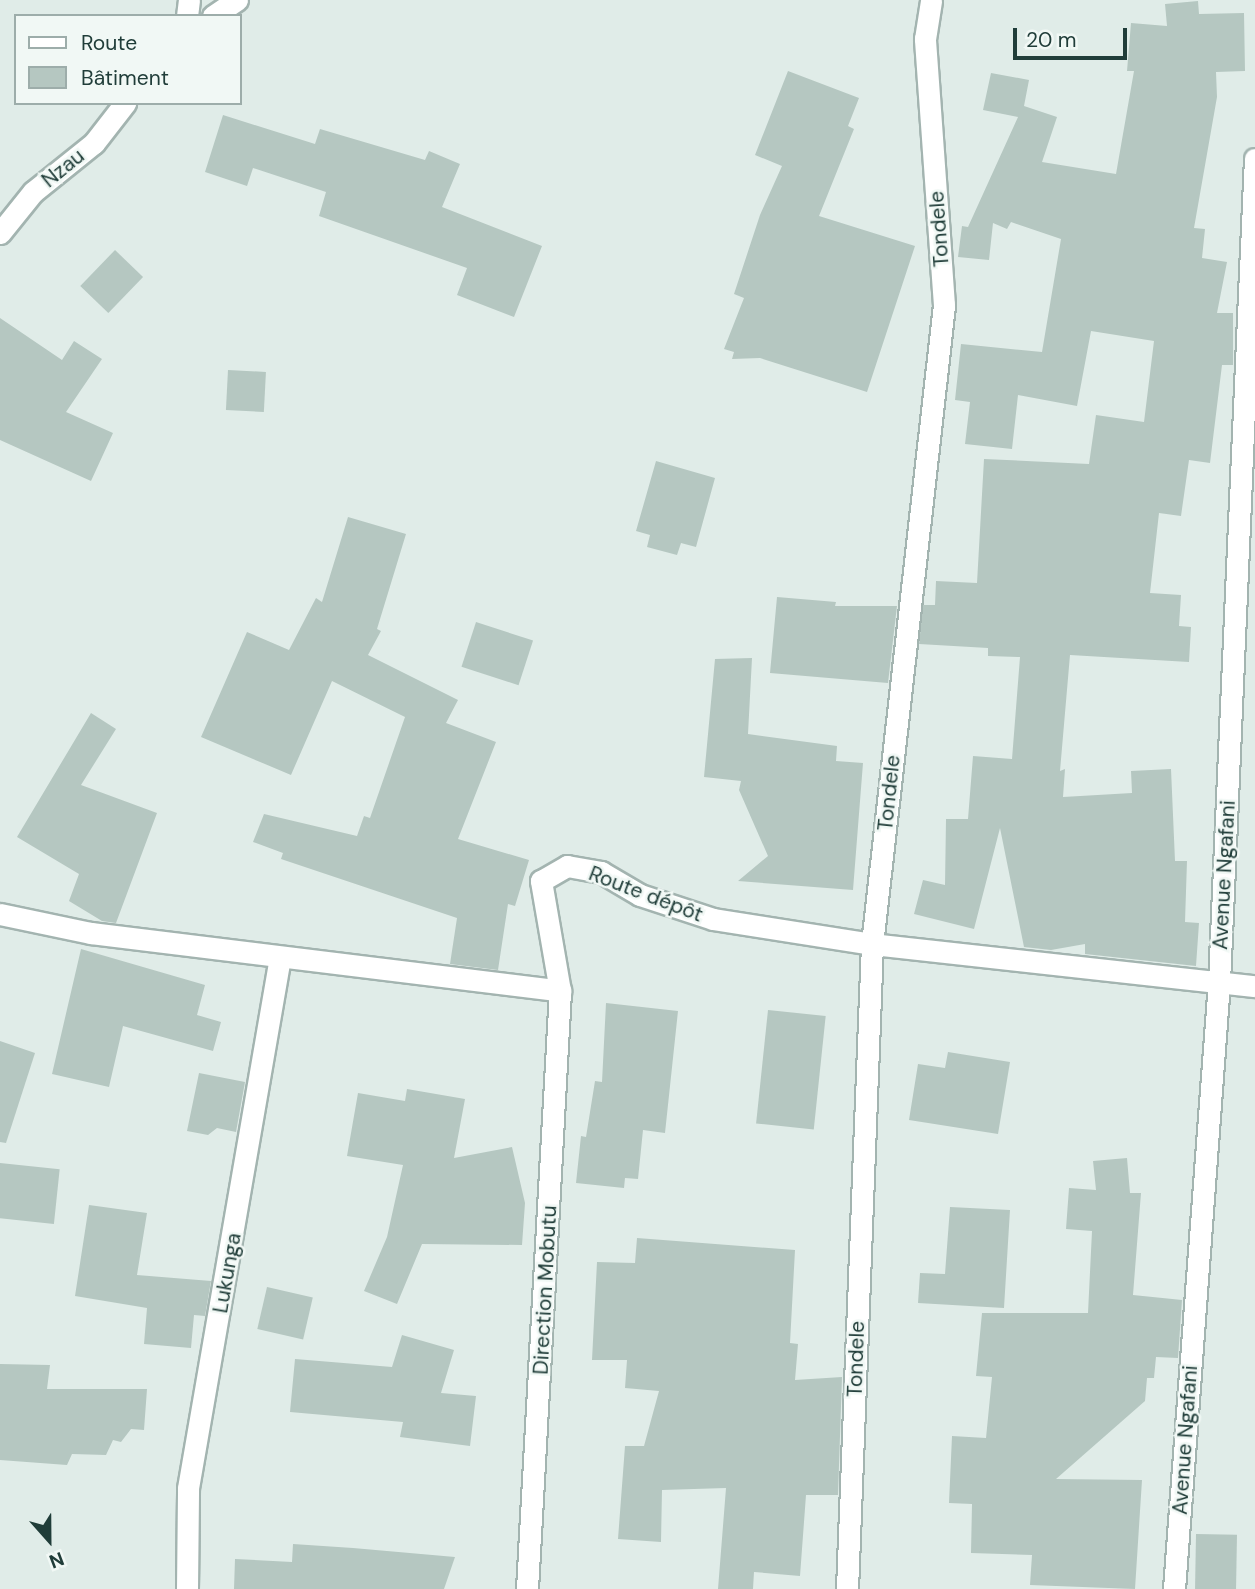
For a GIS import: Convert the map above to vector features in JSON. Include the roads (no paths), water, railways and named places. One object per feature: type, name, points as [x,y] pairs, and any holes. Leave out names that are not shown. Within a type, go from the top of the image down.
[{"type":"street","points":[[216,14],[237,0]]},
{"type":"street","name":"Tondele","points":[[847,1589],[873,944],[944,305],[925,38],[931,0]]},
{"type":"street","name":"Nzau","points":[[0,233],[33,192],[94,142],[123,105]]},
{"type":"street","name":"Avenue Ngafani","points":[[1174,1589],[1219,982],[1255,159]]},
{"type":"street","name":"Route dépôt","points":[[560,991],[541,881],[567,866],[601,873],[640,895],[713,919],[873,944],[1255,986]]},
{"type":"street","points":[[0,914],[91,933],[560,991]]},
{"type":"street","name":"Lukunga","points":[[187,1589],[188,1488],[280,957]]},
{"type":"street","name":"Direction Mobutu","points":[[527,1589],[560,991]]}]
